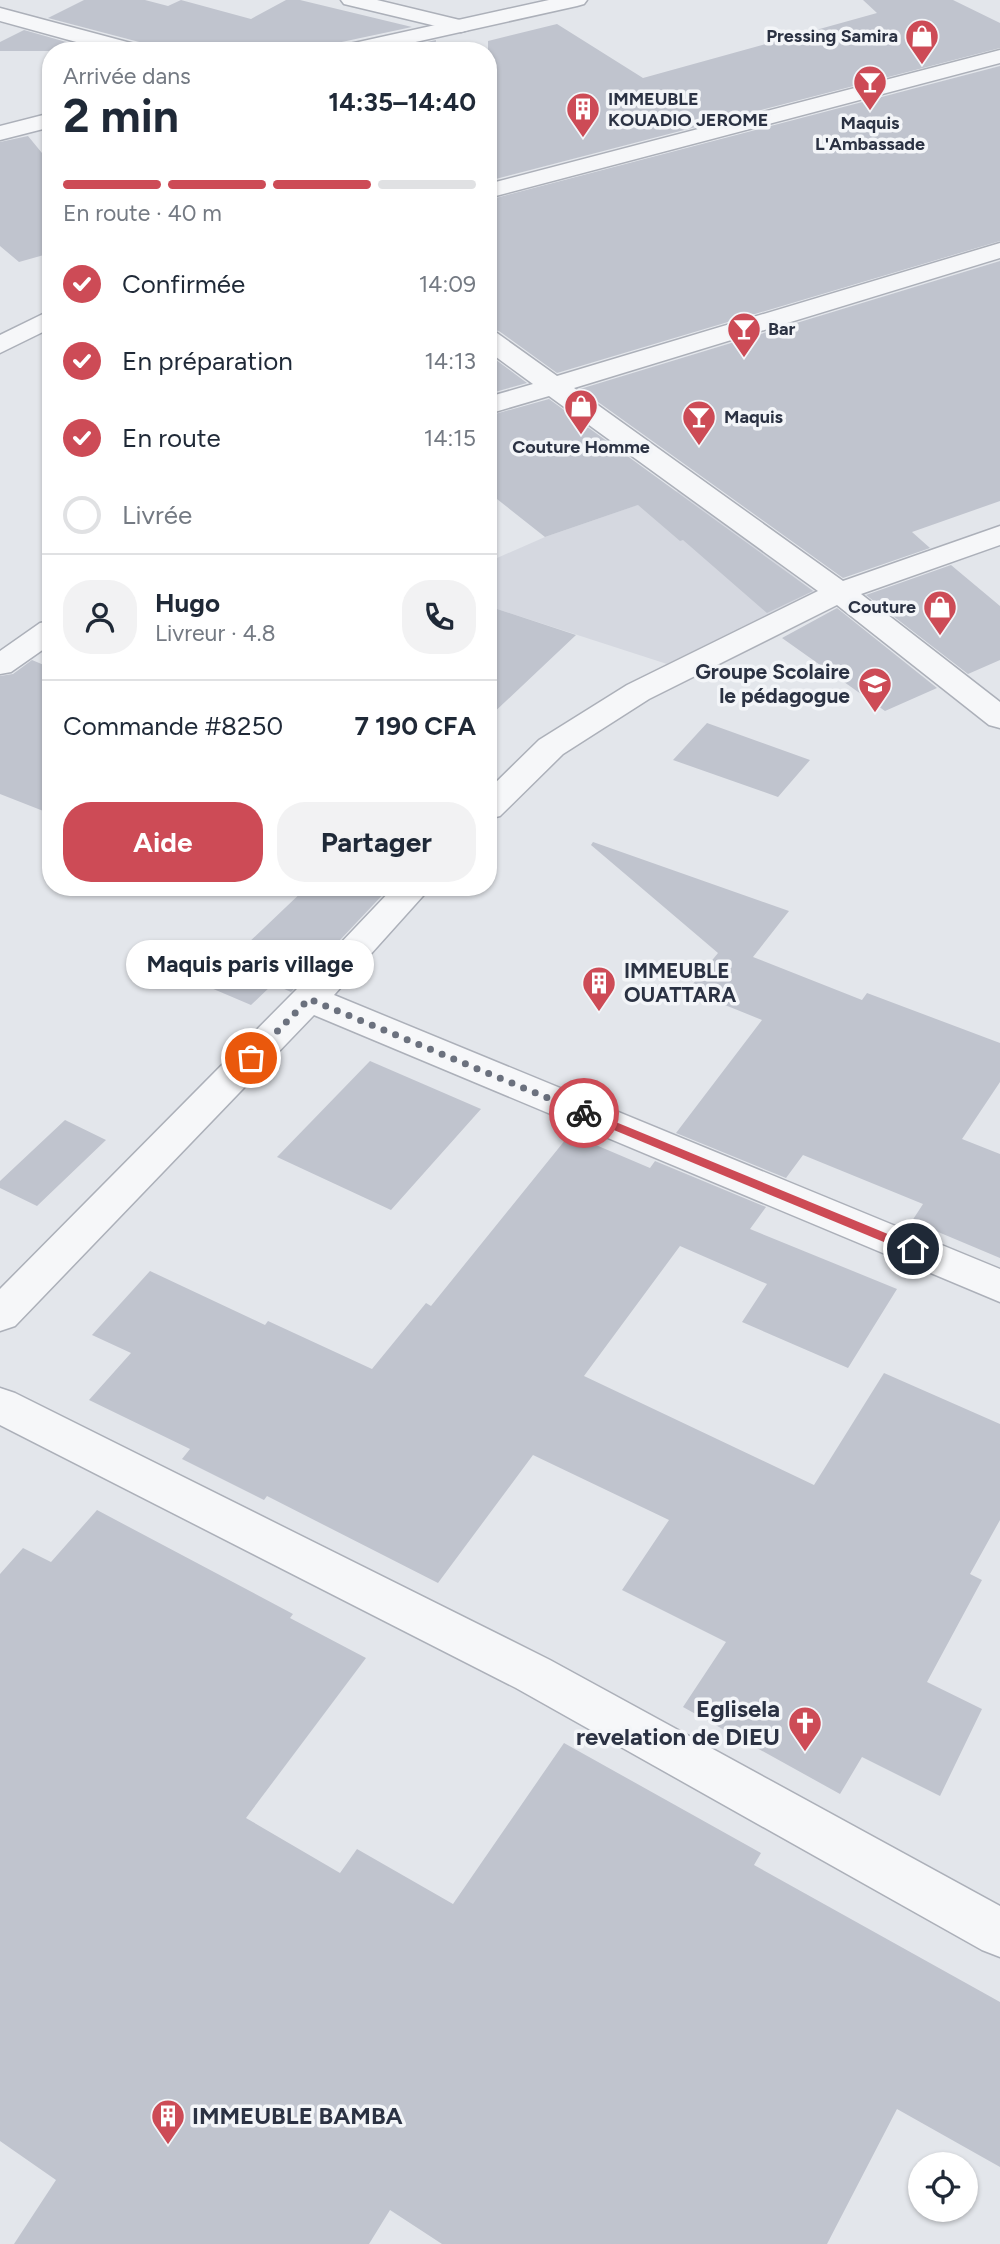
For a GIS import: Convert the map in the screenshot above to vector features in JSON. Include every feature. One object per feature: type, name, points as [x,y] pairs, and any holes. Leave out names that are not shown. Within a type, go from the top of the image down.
[{"type":"street","points":[[351,0],[461,26]]},
{"type":"street","points":[[387,42],[578,0]]},
{"type":"street","points":[[0,14],[101,42]]},
{"type":"street","points":[[497,189],[1000,56]]},
{"type":"street","points":[[0,133],[42,122]]},
{"type":"street","points":[[497,403],[1000,250]]},
{"type":"street","points":[[0,345],[42,323]]},
{"type":"street","points":[[497,345],[839,592],[1000,718]]},
{"type":"street","points":[[497,800],[551,747],[638,692],[839,592],[1000,535]]},
{"type":"street","points":[[0,666],[42,636]]},
{"type":"street","points":[[0,1315],[309,999],[406,896]]},
{"type":"street","points":[[309,999],[1000,1286]]},
{"type":"street","points":[[0,1405],[533,1674],[1000,1933]]},
{"type":"shaded area","points":[[681,490],[815,592],[667,664],[497,609],[497,558],[545,537]]},
{"type":"building","points":[[84,0],[145,0],[168,6],[181,0],[251,19],[286,0],[300,0],[412,27],[342,42],[139,42],[48,18]]},
{"type":"building","points":[[863,0],[953,0],[1000,23],[1000,48],[497,179],[497,42],[488,41],[557,24],[643,78],[877,13]]},
{"type":"building","points":[[24,30],[66,42],[42,42],[42,51],[0,51],[0,42]]},
{"type":"building","points":[[1000,66],[1000,241],[557,373],[497,331],[497,198]]},
{"type":"building","points":[[28,136],[42,153],[42,256],[19,262],[0,246],[0,142]]},
{"type":"building","points":[[1000,261],[1000,501],[912,532],[930,548],[843,578],[580,389]]},
{"type":"building","points":[[497,361],[527,383],[497,391]]},
{"type":"building","points":[[549,399],[813,591],[767,613],[638,505],[545,537],[497,499],[497,413]]},
{"type":"building","points":[[951,565],[1000,606],[1000,660],[968,674],[866,595]]},
{"type":"building","points":[[837,608],[937,688],[885,711],[782,638]]},
{"type":"building","points":[[497,609],[576,635],[497,710]]},
{"type":"building","points":[[32,660],[42,664],[42,810],[0,794],[0,676],[13,674]]},
{"type":"building","points":[[707,723],[810,760],[778,797],[673,760]]},
{"type":"building","points":[[593,842],[789,911],[753,957],[862,1000],[867,993],[1000,1043],[1000,1082],[962,1139],[1000,1154],[1000,1258],[912,1221],[923,1204],[803,1155],[786,1178],[676,1133],[762,1020],[688,990],[718,953],[591,845]]},
{"type":"building","points":[[298,896],[382,896],[291,992],[273,984],[251,1005],[204,985]]},
{"type":"building","points":[[370,1061],[481,1109],[391,1210],[277,1157]]},
{"type":"building","points":[[65,1120],[106,1140],[37,1206],[0,1188],[0,1181]]},
{"type":"building","points":[[570,1134],[650,1168],[655,1161],[766,1207],[750,1229],[897,1289],[848,1368],[742,1322],[767,1284],[680,1246],[584,1376],[814,1485],[884,1373],[1000,1424],[1000,1520],[970,1574],[982,1580],[927,1682],[982,1709],[940,1796],[862,1757],[840,1794],[683,1707],[726,1642],[622,1590],[669,1520],[533,1455],[438,1583],[267,1496],[264,1500],[182,1459],[190,1449],[89,1400],[131,1353],[92,1335],[150,1271],[265,1325],[268,1321],[372,1369],[426,1303],[431,1306]]},
{"type":"building","points":[[97,1510],[293,1614],[290,1618],[366,1658],[246,1818],[340,1873],[357,1849],[453,1904],[564,1743],[761,1853],[754,1865],[1000,2002],[1000,2167],[978,2155],[978,2152],[973,2152],[897,2109],[827,2244],[442,2244],[390,2210],[369,2244],[14,2244],[56,2180],[0,2141],[0,1574],[23,1548],[51,1562]]},
{"type":"way so far","points":[[251,1058],[309,999],[584,1113]]},
{"type":"place","name":"Pressing Samira","points":[[922,66]]},
{"type":"place","name":"Maquis L'Ambassade","points":[[870,112]]},
{"type":"place","name":"IMMEUBLE KOUADIO JEROME","points":[[583,139]]},
{"type":"place","name":"Bar","points":[[744,359]]},
{"type":"place","name":"Couture Homme","points":[[581,436]]},
{"type":"place","name":"Maquis","points":[[699,447]]},
{"type":"place","name":"Couture","points":[[940,637]]},
{"type":"place","name":"Groupe Scolaire le pédagogue","points":[[875,714]]},
{"type":"place","name":"IMMEUBLE OUATTARA","points":[[599,1013]]},
{"type":"place","name":"Maquis paris village","points":[[251,1058]]},
{"type":"place","name":"Eglisela revelation de DIEU","points":[[805,1753]]},
{"type":"place","name":"IMMEUBLE BAMBA","points":[[168,2146]]},
{"type":"route","points":[[584,1113],[913,1249]]}]
